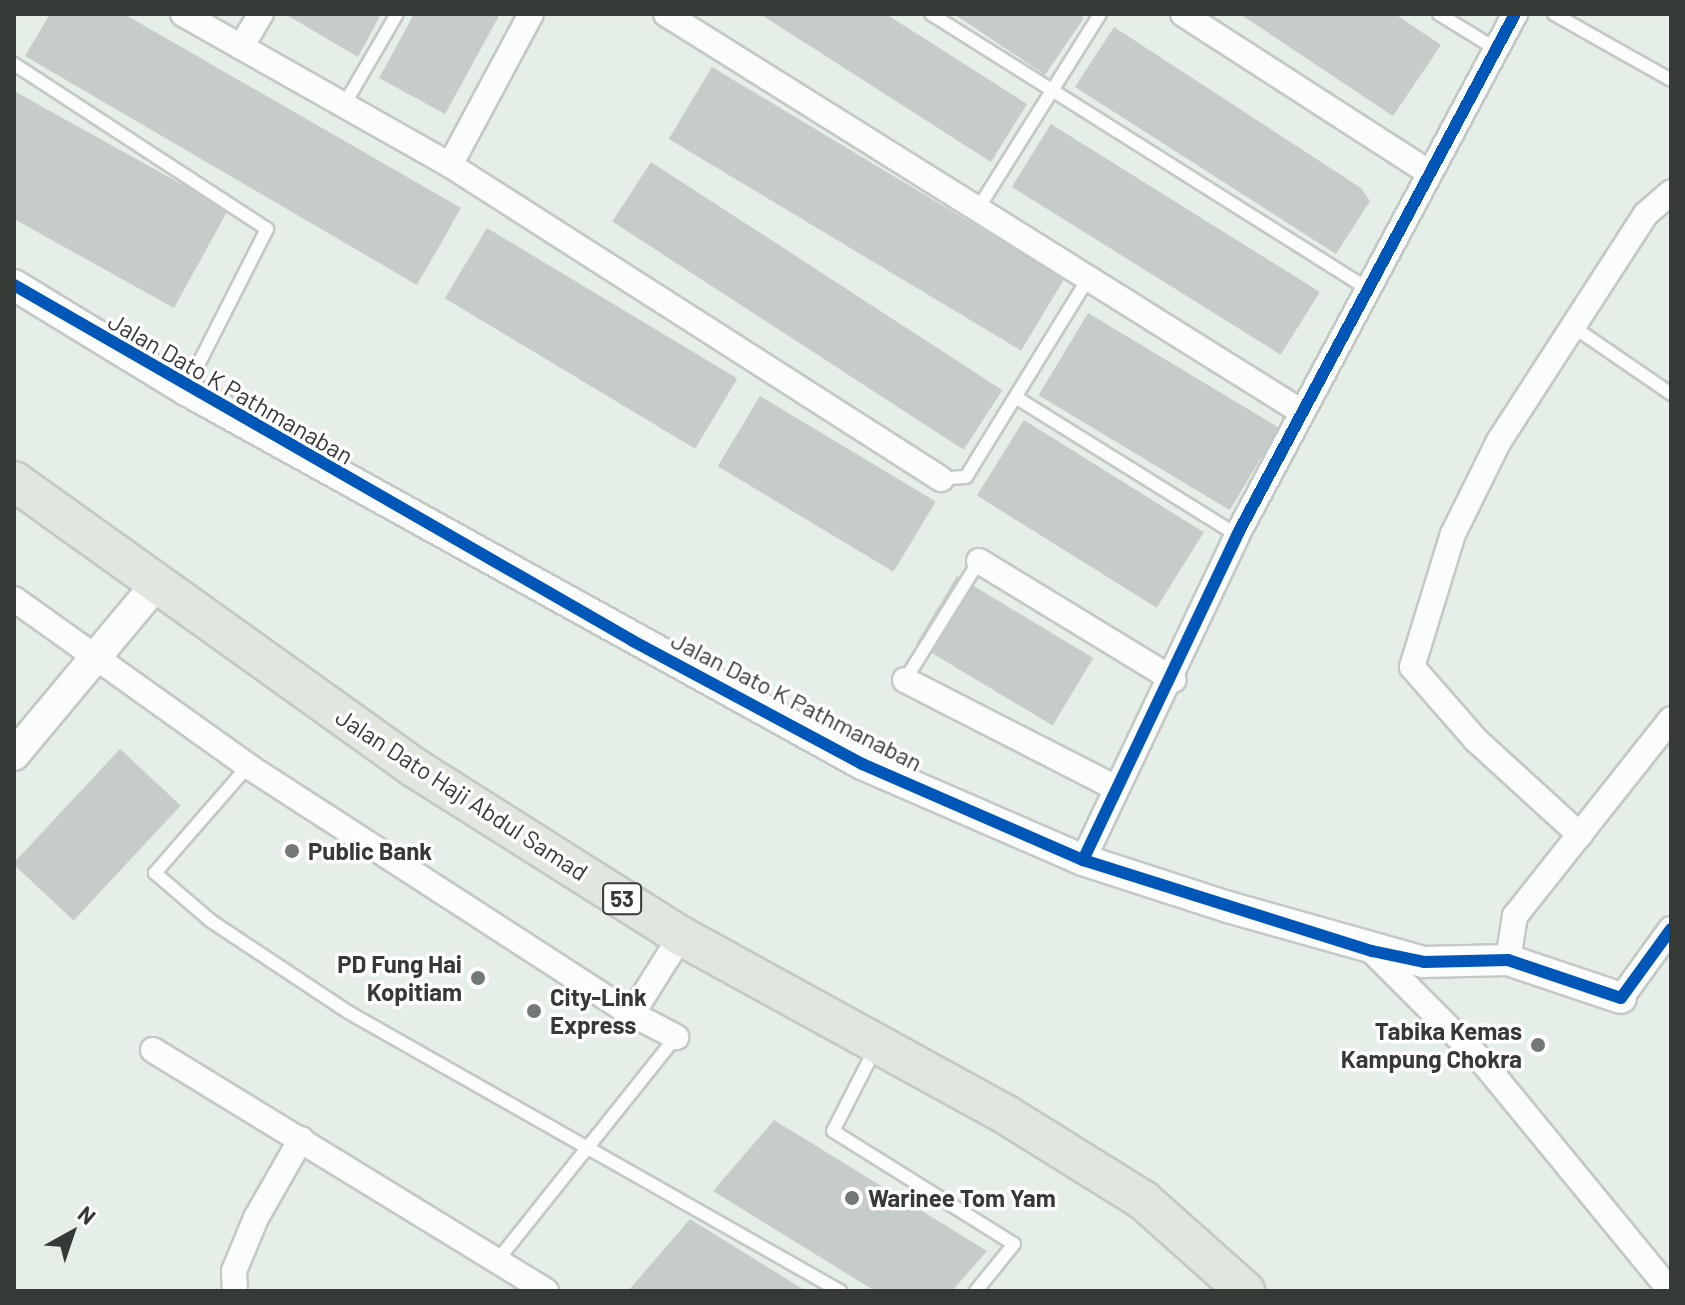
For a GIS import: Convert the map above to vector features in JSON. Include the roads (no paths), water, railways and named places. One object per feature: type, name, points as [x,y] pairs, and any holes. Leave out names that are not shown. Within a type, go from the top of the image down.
[{"type":"main road","name":"Jalan Dato Haji Abdul Samad","points":[[14,481],[415,768],[681,936],[875,1049],[1008,1116],[1143,1200],[1238,1289]]},
{"type":"street","points":[[183,14],[450,165],[941,479]]},
{"type":"street","points":[[241,47],[261,14]]},
{"type":"street","points":[[450,165],[531,14]]},
{"type":"street","points":[[666,14],[694,19],[979,207],[1302,412]]},
{"type":"street","points":[[1183,14],[1427,171]]},
{"type":"street","points":[[1083,860],[1116,788],[1174,680],[1237,535],[1427,171],[1515,14]]},
{"type":"street","points":[[1580,835],[1476,740],[1412,667],[1453,534],[1499,441],[1578,330],[1622,249],[1671,192]]},
{"type":"street","name":"Jalan Dato K Pathmanaban","points":[[14,285],[186,390],[862,764],[1083,860],[1372,951],[1424,962],[1508,960],[1621,998]]},
{"type":"street","points":[[979,561],[1174,680]]},
{"type":"street","points":[[14,755],[98,660],[158,582]]},
{"type":"street","points":[[14,599],[248,766],[632,1014],[676,1037]]},
{"type":"street","points":[[905,680],[1116,788]]},
{"type":"street","points":[[1508,960],[1515,916],[1671,719]]},
{"type":"street","points":[[1621,998],[1671,929]]},
{"type":"street","points":[[632,1014],[681,936]]},
{"type":"street","points":[[1372,951],[1481,1060],[1671,1291]]},
{"type":"street","points":[[153,1050],[546,1291]]},
{"type":"street","points":[[235,1291],[234,1271],[256,1218],[301,1139]]},
{"type":"lane","points":[[344,105],[397,14]]},
{"type":"lane","points":[[931,14],[1368,289]]},
{"type":"lane","points":[[979,207],[1100,14]]},
{"type":"lane","points":[[1439,14],[1496,49]]},
{"type":"lane","points":[[1554,14],[1671,80]]},
{"type":"lane","points":[[14,64],[267,229],[186,390]]},
{"type":"lane","points":[[941,479],[966,477],[1089,277]]},
{"type":"lane","points":[[1578,330],[1671,394]]},
{"type":"lane","points":[[1017,398],[1237,535]]},
{"type":"lane","points":[[905,680],[979,561]]},
{"type":"lane","points":[[248,766],[155,873],[211,921],[348,1012],[588,1144],[840,1291]]},
{"type":"lane","points":[[497,1261],[676,1037]]},
{"type":"lane","points":[[875,1049],[833,1131],[1014,1244],[976,1291]]},
{"type":"place","name":"Public Bank","points":[[292,851]]},
{"type":"place","name":"PD Fung Hai Kopitiam","points":[[478,978]]},
{"type":"place","name":"City-Link Express","points":[[534,1011]]},
{"type":"place","name":"Tabika Kemas Kampung Chokra","points":[[1538,1045]]},
{"type":"place","name":"Warinee Tom Yam","points":[[852,1198]]}]
